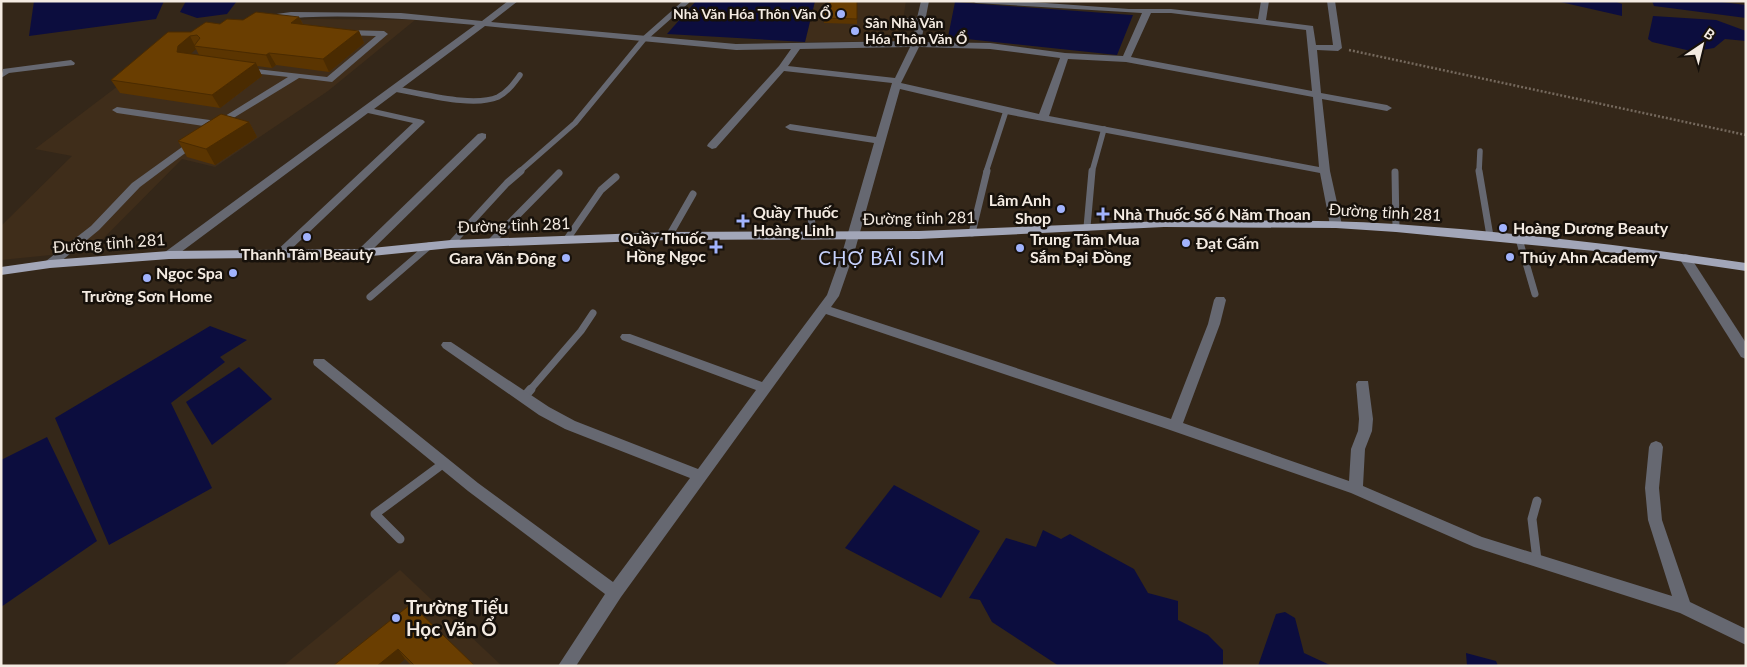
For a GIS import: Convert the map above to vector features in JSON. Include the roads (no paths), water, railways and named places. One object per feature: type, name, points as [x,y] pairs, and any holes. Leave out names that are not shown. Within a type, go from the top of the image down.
[{"type":"main road","name":"Đường tỉnh 281","points":[[1,271],[50,264],[169,255],[362,253],[451,244],[567,239],[972,233],[1164,224],[1336,225],[1396,228],[1637,251],[1746,267]]},
{"type":"street","points":[[169,255],[514,1]]},
{"type":"street","points":[[566,666],[616,592],[833,296],[854,235],[897,83],[916,44],[925,1]]},
{"type":"street","points":[[976,1],[1206,14],[1310,28],[1324,171],[1336,225]]},
{"type":"street","points":[[1129,11],[1133,1]]},
{"type":"street","points":[[1262,21],[1265,1]]},
{"type":"street","points":[[1312,47],[1338,48],[1331,1]]},
{"type":"street","points":[[1126,59],[1148,10]]},
{"type":"street","points":[[266,18],[291,15],[401,16],[482,25],[736,46],[916,44],[990,46],[1065,56],[1126,59],[1316,93],[1387,108]]},
{"type":"street","points":[[903,21],[921,21]]},
{"type":"street","points":[[228,67],[329,80],[384,34],[336,32]]},
{"type":"street","points":[[712,146],[782,68],[797,46]]},
{"type":"street","points":[[1043,118],[1065,56]]},
{"type":"street","points":[[3,72],[71,62]]},
{"type":"street","points":[[782,68],[897,83],[1006,111],[1324,171]]},
{"type":"street","points":[[50,264],[95,228],[136,185],[219,124],[297,75]]},
{"type":"street","points":[[117,110],[219,124]]},
{"type":"street","points":[[278,255],[420,122],[365,110]]},
{"type":"street","points":[[790,127],[882,141]]},
{"type":"street","points":[[362,253],[482,136]]},
{"type":"street","points":[[1685,258],[1746,354]]},
{"type":"street","points":[[1175,426],[1214,324],[1220,300]]},
{"type":"street","points":[[824,309],[1175,426],[1356,489],[1479,542],[1684,607],[1746,637]]},
{"type":"street","points":[[626,337],[765,388]]},
{"type":"street","points":[[447,345],[570,426],[700,476]]},
{"type":"street","points":[[319,362],[444,463],[616,592]]},
{"type":"street","points":[[1356,489],[1357,458],[1366,419],[1363,384]]},
{"type":"street","points":[[1656,447],[1652,488],[1654,520],[1684,607]]},
{"type":"lane","points":[[451,244],[507,183],[575,123],[644,39],[687,1]]},
{"type":"lane","points":[[394,89],[479,101],[503,94],[520,75]]},
{"type":"lane","points":[[972,233],[990,157],[1006,111]]},
{"type":"lane","points":[[1087,227],[1091,176],[1104,129]]},
{"type":"lane","points":[[1480,151],[1479,178],[1490,236]]},
{"type":"lane","points":[[1394,172],[1396,228]]},
{"type":"lane","points":[[491,242],[559,173]]},
{"type":"lane","points":[[567,239],[602,190],[616,177]]},
{"type":"lane","points":[[669,236],[693,194]]},
{"type":"lane","points":[[811,218],[814,236]]},
{"type":"lane","points":[[1519,239],[1535,294]]},
{"type":"lane","points":[[370,297],[429,246]]},
{"type":"lane","points":[[524,397],[581,331],[593,313]]},
{"type":"lane","points":[[400,539],[375,514],[444,463]]},
{"type":"lane","points":[[1537,501],[1532,519],[1537,560]]},
{"type":"waterway","points":[[1662,1],[1746,12]]},
{"type":"place","name":"Nhà Văn Hóa Thôn Văn Ổ","points":[[841,14]]},
{"type":"place","name":"Sân Nhà Văn Hóa Thôn Văn Ổ","points":[[855,31]]},
{"type":"place","name":"Lâm Anh Shop","points":[[1061,209]]},
{"type":"place","name":"Nhà Thuốc Số 6 Năm Thoan","points":[[1103,214]]},
{"type":"place","name":"Quầy Thuốc Hoàng Linh","points":[[743,221]]},
{"type":"place","name":"Hoàng Dương Beauty","points":[[1503,228]]},
{"type":"place","name":"Thanh Tâm Beauty","points":[[307,237]]},
{"type":"place","name":"Đạt Gấm","points":[[1186,243]]},
{"type":"place","name":"Quầy Thuốc Hồng Ngọc","points":[[716,247]]},
{"type":"place","name":"Trung Tâm Mua Sắm Đại Đồng","points":[[1020,248]]},
{"type":"place","name":"Thúy Ahn Academy","points":[[1510,257]]},
{"type":"place","name":"Gara Văn Đông","points":[[566,258]]},
{"type":"place","name":"Ngọc Spa","points":[[233,273]]},
{"type":"place","name":"Trường Sơn Home","points":[[147,278]]},
{"type":"place","name":"Trường Tiểu Học Văn Ổ","points":[[396,618]]},
{"type":"district","name":"CHỢ BÃI SIM","points":[[882,258]]}]
